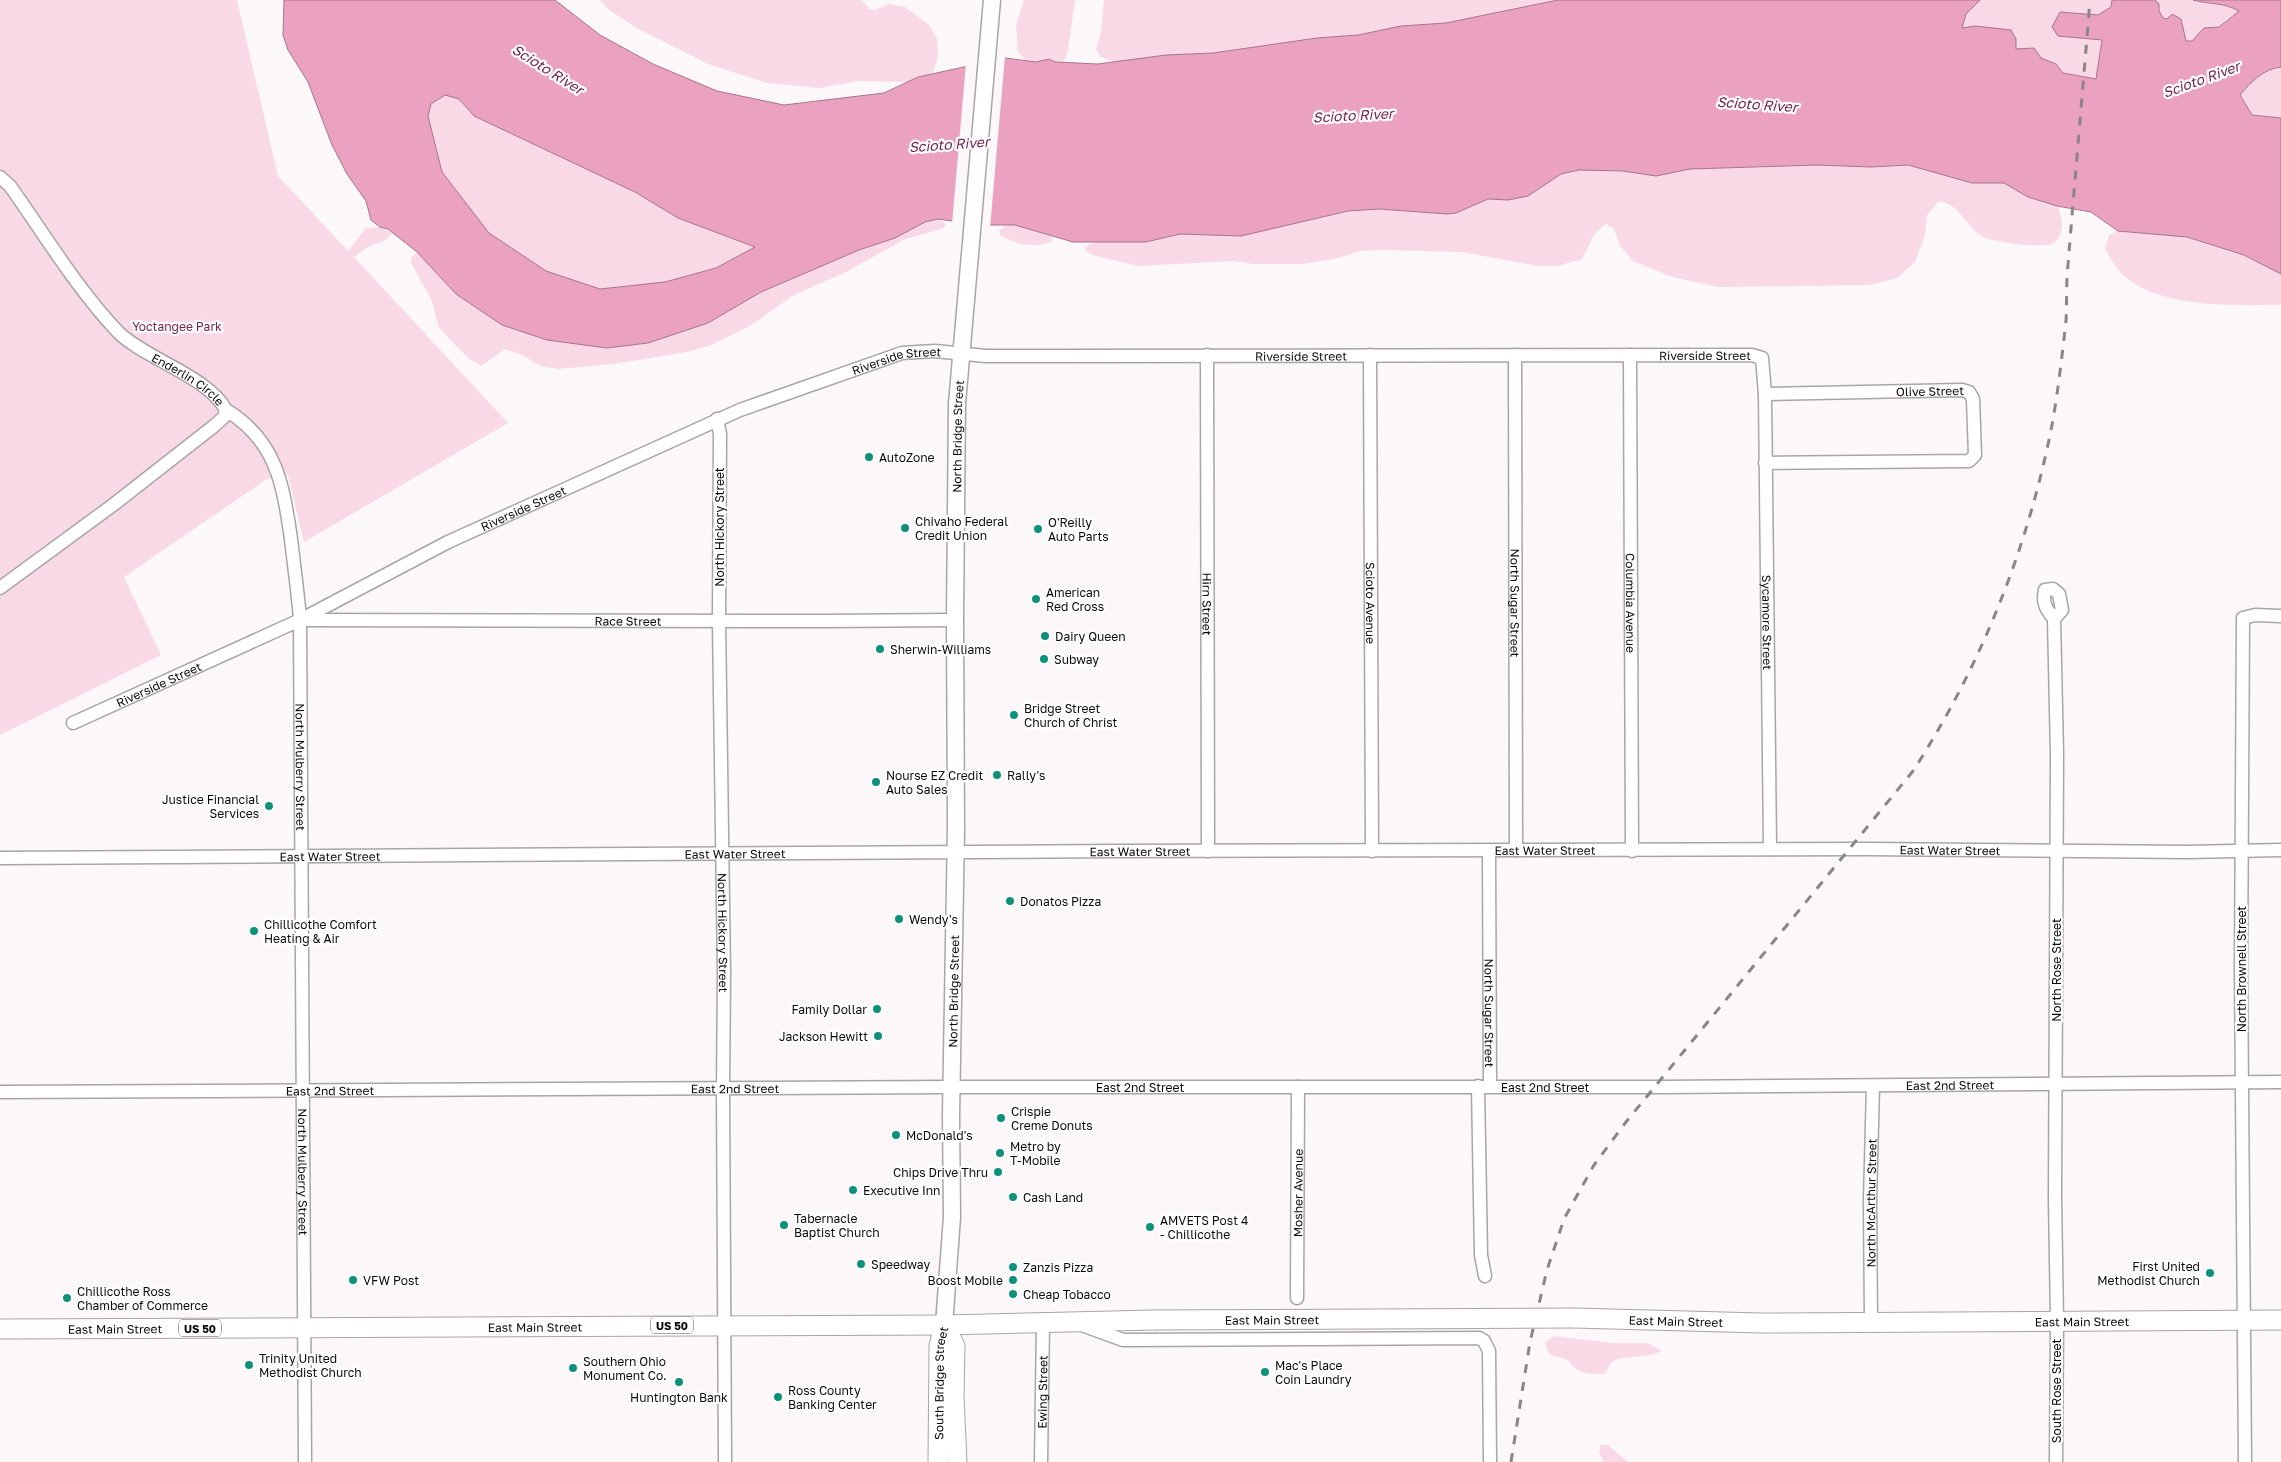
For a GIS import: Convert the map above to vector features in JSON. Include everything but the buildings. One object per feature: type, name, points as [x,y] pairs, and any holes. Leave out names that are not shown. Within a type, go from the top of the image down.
[{"type":"main road","name":"North Bridge Street","points":[[944,1324],[952,1217],[956,853],[955,620],[957,404],[992,0]]},
{"type":"main road","name":"East Main Street","points":[[0,1329],[944,1324],[1154,1320],[1574,1318],[1761,1323],[2281,1320]]},
{"type":"main road","name":"South Bridge Street","points":[[938,1462],[939,1346],[944,1324]]},
{"type":"main road","name":"South Bridge Street","points":[[944,1324],[955,1346],[954,1397],[957,1462]]},
{"type":"street","name":"Enderlin Circle","points":[[0,178],[10,186],[65,265],[121,334],[207,390],[222,401],[226,410],[224,417],[214,426],[129,493],[0,588]]},
{"type":"street","name":"Riverside Street","points":[[73,723],[300,620],[448,542],[717,419],[912,351],[986,356],[1757,355],[1762,358],[1764,363],[1765,394]]},
{"type":"street","name":"Hirn Street","points":[[1207,355],[1208,852]]},
{"type":"street","name":"Scioto Avenue","points":[[1370,355],[1372,851]]},
{"type":"street","name":"North Sugar Street","points":[[1515,355],[1516,850]]},
{"type":"street","name":"Columbia Avenue","points":[[1630,355],[1632,851]]},
{"type":"street","name":"Olive Street","points":[[1765,394],[1962,390],[1969,392],[1973,399],[1975,455],[1969,461],[1765,463]]},
{"type":"street","name":"Sycamore Street","points":[[1765,394],[1770,849]]},
{"type":"street","name":"North Mulberry Street","points":[[226,410],[245,422],[259,437],[271,456],[284,489],[300,620],[304,1462]]},
{"type":"street","name":"North Hickory Street","points":[[717,419],[720,434],[719,621],[724,855],[725,1462]]},
{"type":"street","name":"North Brownell Street","points":[[2245,1462],[2242,1082],[2243,618],[2255,615],[2281,616]]},
{"type":"street","name":"North Rose Street","points":[[2054,619],[2057,851],[2055,1082],[2057,1320]]},
{"type":"street","name":"Race Street","points":[[300,620],[955,620]]},
{"type":"street","name":"East Water Street","points":[[0,858],[1770,849],[2187,852],[2281,850]]},
{"type":"street","name":"North Sugar Street","points":[[1485,1276],[1481,1255],[1489,851]]},
{"type":"street","name":"East 2nd Street","points":[[0,1092],[723,1090],[952,1087],[1873,1086],[2055,1082],[2281,1082]]},
{"type":"street","name":"North McArthur Street","points":[[1871,1321],[1870,1200],[1873,1086]]},
{"type":"street","name":"Mosher Avenue","points":[[1297,1298],[1298,1087]]},
{"type":"street","name":"South Rose Street","points":[[2056,1462],[2057,1320]]},
{"type":"street","name":"Ewing Street","points":[[1042,1462],[1044,1322]]},
{"type":"street","name":"East Main Street","points":[[1071,1322],[1123,1340],[1472,1337],[1484,1341],[1489,1351],[1490,1462]]},
{"type":"green space","name":"Yoctangee Park","points":[[0,0],[237,0],[278,176],[348,251],[366,228],[380,227],[393,233],[386,240],[368,247],[354,257],[508,423],[304,542],[288,475],[267,479],[124,577],[161,655],[0,735]]},
{"type":"green space","points":[[600,0],[861,0],[870,9],[875,10],[889,4],[905,7],[930,26],[937,39],[938,54],[932,73],[905,82],[859,81],[819,88],[767,83],[708,64],[637,28],[609,10]]},
{"type":"green space","points":[[1024,0],[1075,0],[1068,50],[1064,62],[1055,62],[1048,59],[1036,62],[1024,59],[1018,51],[1016,25]]},
{"type":"green space","points":[[1104,0],[1558,0],[1446,23],[1401,26],[1358,35],[1317,38],[1213,53],[1166,55],[1134,61],[1114,62],[1101,57],[1096,50],[1101,32]]},
{"type":"green space","points":[[1980,0],[2112,0],[2111,7],[2099,15],[2060,12],[2058,36],[2103,40],[2096,79],[2063,73],[2056,64],[2016,49],[2016,39],[1961,28],[1966,14]]},
{"type":"green space","points":[[2155,0],[2193,0],[2208,4],[2227,5],[2239,11],[2229,17],[2219,27],[2204,28],[2192,42],[2186,41],[2167,19],[2163,18],[2159,11],[2159,4]]},
{"type":"green space","points":[[2281,67],[2281,118],[2252,115],[2240,95],[2263,73]]},
{"type":"green space","points":[[445,95],[459,99],[474,116],[635,192],[678,218],[755,247],[716,268],[665,282],[600,289],[546,271],[489,233],[442,172],[427,116],[431,104]]},
{"type":"green space","points":[[1817,165],[1871,167],[1908,165],[1972,183],[2004,183],[2028,197],[2057,206],[2061,215],[2062,229],[2055,242],[2050,244],[2031,245],[1989,239],[1975,231],[1952,206],[1939,201],[1927,215],[1925,235],[1915,262],[1897,278],[1870,285],[1718,287],[1672,277],[1633,261],[1620,246],[1614,229],[1606,224],[1595,233],[1582,259],[1557,266],[1538,266],[1462,252],[1381,250],[1360,251],[1338,258],[1303,264],[1254,264],[1233,261],[1138,266],[1092,255],[1085,250],[1087,246],[1096,242],[1146,242],[1180,234],[1241,236],[1348,211],[1379,209],[1456,213],[1488,199],[1508,200],[1528,196],[1561,174],[1579,170],[1623,171],[1656,176],[1690,169]]},
{"type":"green space","points":[[938,219],[946,224],[944,228],[903,240],[846,272],[792,296],[750,326],[709,346],[687,352],[613,364],[558,369],[540,366],[524,356],[505,349],[481,366],[468,358],[439,328],[432,301],[411,263],[411,258],[417,252],[456,294],[607,348],[648,343],[708,323],[761,292],[859,250],[895,238],[925,222]]},
{"type":"green space","points":[[1015,225],[1047,234],[1051,236],[1053,241],[1039,245],[1026,245],[1000,235],[999,231],[1005,226]]},
{"type":"green space","points":[[2118,231],[2187,237],[2244,255],[2281,274],[2281,305],[2197,303],[2155,294],[2137,285],[2122,274],[2105,249],[2109,235]]},
{"type":"green space","points":[[1553,1336],[1613,1343],[1648,1343],[1662,1351],[1651,1355],[1617,1359],[1611,1363],[1605,1374],[1589,1374],[1577,1370],[1569,1361],[1549,1353],[1545,1343]]},
{"type":"green space","points":[[1601,1445],[1608,1445],[1628,1462],[1604,1462],[1599,1452]]},
{"type":"water","name":"Scioto River","points":[[284,0],[555,0],[600,35],[653,64],[717,91],[784,105],[884,93],[918,77],[1005,58],[1036,62],[1049,59],[1055,62],[1098,64],[1166,55],[1213,53],[1317,38],[1358,35],[1401,26],[1446,23],[1558,0],[1980,0],[1966,14],[1962,28],[1975,26],[2011,30],[2016,39],[2016,49],[2034,48],[2041,58],[2056,64],[2063,73],[2096,79],[2102,40],[2058,36],[2052,27],[2060,12],[2098,15],[2111,7],[2112,0],[2155,0],[2159,4],[2159,11],[2163,18],[2167,19],[2172,14],[2181,19],[2186,41],[2192,41],[2204,28],[2219,27],[2239,11],[2222,5],[2193,0],[2281,0],[2281,67],[2263,73],[2240,95],[2252,115],[2281,118],[2281,274],[2244,255],[2187,237],[2118,231],[2091,212],[2057,206],[2028,197],[2004,183],[1972,183],[1908,165],[1871,167],[1817,165],[1690,169],[1656,176],[1623,171],[1579,170],[1561,174],[1528,196],[1508,200],[1488,199],[1456,213],[1379,209],[1348,211],[1241,236],[1180,234],[1146,242],[1073,242],[1015,225],[979,225],[938,219],[925,222],[895,238],[859,250],[761,292],[708,323],[648,343],[607,348],[547,340],[502,325],[456,294],[417,252],[388,229],[380,227],[371,220],[366,201],[347,174],[332,145],[308,82],[288,50],[283,35]],"holes":[[[445,95],[459,99],[474,116],[635,192],[678,218],[755,247],[716,268],[665,282],[600,289],[546,271],[489,233],[442,172],[428,116],[431,104]]]},
{"type":"pier","points":[[1005,56],[990,228],[952,224],[966,63]]},
{"type":"railway","points":[[1511,1462],[1530,1342],[1547,1270],[1564,1219],[1594,1165],[1626,1122],[1913,771],[1938,731],[1960,690],[1981,648],[1999,605],[2030,516],[2042,471],[2056,400],[2066,321],[2067,272],[2090,0]]},
{"type":"place","name":"AutoZone","points":[[869,457]]},
{"type":"place","name":"Chivaho Federal Credit Union","points":[[905,528]]},
{"type":"place","name":"O'Reilly Auto Parts","points":[[1038,529]]},
{"type":"place","name":"American Red Cross","points":[[1036,599]]},
{"type":"place","name":"Dairy Queen","points":[[1045,636]]},
{"type":"place","name":"Sherwin-Williams","points":[[880,649]]},
{"type":"place","name":"Subway","points":[[1044,659]]},
{"type":"place","name":"Bridge Street Church of Christ","points":[[1014,715]]},
{"type":"place","name":"Rally's","points":[[997,775]]},
{"type":"place","name":"Nourse EZ Credit Auto Sales","points":[[876,782]]},
{"type":"place","name":"Justice Financial Services","points":[[269,806]]},
{"type":"place","name":"Donatos Pizza","points":[[1010,901]]},
{"type":"place","name":"Wendy's","points":[[899,919]]},
{"type":"place","name":"Chillicothe Comfort Heating & Air","points":[[254,931]]},
{"type":"place","name":"Family Dollar","points":[[877,1009]]},
{"type":"place","name":"Jackson Hewitt","points":[[878,1036]]},
{"type":"place","name":"Crispie Creme Donuts","points":[[1001,1118]]},
{"type":"place","name":"McDonald's","points":[[896,1135]]},
{"type":"place","name":"Metro by T-Mobile","points":[[1000,1153]]},
{"type":"place","name":"Chips Drive Thru","points":[[998,1172]]},
{"type":"place","name":"Executive Inn","points":[[853,1190]]},
{"type":"place","name":"Cash Land","points":[[1013,1197]]},
{"type":"place","name":"Tabernacle Baptist Church","points":[[784,1225]]},
{"type":"place","name":"AMVETS Post 4 - Chillicothe","points":[[1150,1227]]},
{"type":"place","name":"Speedway","points":[[861,1264]]},
{"type":"place","name":"Zanzis Pizza","points":[[1013,1267]]},
{"type":"place","name":"First United Methodist Church","points":[[2210,1273]]},
{"type":"place","name":"VFW Post","points":[[353,1280]]},
{"type":"place","name":"Boost Mobile","points":[[1013,1280]]},
{"type":"place","name":"Cheap Tobacco","points":[[1013,1294]]},
{"type":"place","name":"Chillicothe Ross Chamber of Commerce","points":[[67,1298]]},
{"type":"place","name":"Trinity United Methodist Church","points":[[249,1365]]},
{"type":"place","name":"Southern Ohio Monument Co.","points":[[573,1368]]},
{"type":"place","name":"Mac's Place Coin Laundry","points":[[1265,1372]]},
{"type":"place","name":"Huntington Bank","points":[[679,1382]]},
{"type":"place","name":"Ross County Banking Center","points":[[778,1397]]}]
